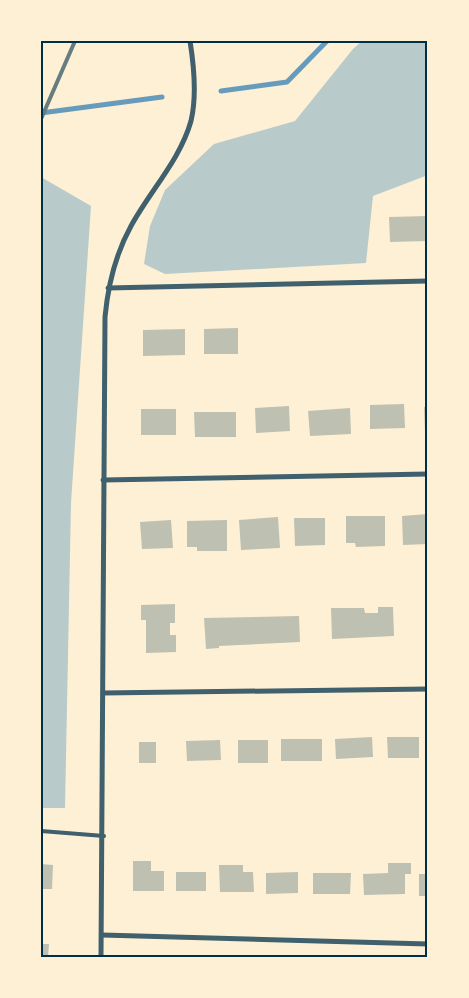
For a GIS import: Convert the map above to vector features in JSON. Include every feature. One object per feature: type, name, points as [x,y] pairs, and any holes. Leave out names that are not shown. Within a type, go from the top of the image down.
[{"type":"street","points":[[102,957],[104,836],[104,361],[108,288],[119,252],[131,226],[184,141],[191,119],[194,88],[190,41]]},
{"type":"street","points":[[108,288],[428,282]]},
{"type":"street","points":[[103,480],[428,474]]},
{"type":"street","points":[[103,693],[428,689]]},
{"type":"street","points":[[102,935],[428,944]]},
{"type":"lane","points":[[41,830],[104,836]]},
{"type":"shaded area","points":[[362,41],[428,41],[428,175],[373,196],[366,263],[165,274],[144,264],[150,226],[165,190],[214,144],[295,121],[353,49]]},
{"type":"shaded area","points":[[41,177],[91,206],[71,503],[65,808],[41,808]]},
{"type":"building","points":[[428,216],[428,241],[390,242],[389,217]]},
{"type":"building","points":[[238,328],[238,354],[204,354],[204,329]]},
{"type":"building","points":[[185,329],[185,355],[143,356],[143,330]]},
{"type":"building","points":[[404,404],[405,428],[370,429],[370,405]]},
{"type":"building","points":[[289,406],[290,431],[256,433],[255,408]]},
{"type":"building","points":[[424,407],[428,407],[428,433],[425,433]]},
{"type":"building","points":[[350,408],[351,434],[310,436],[308,411]]},
{"type":"building","points":[[141,409],[176,409],[176,435],[141,435]]},
{"type":"building","points":[[194,412],[236,412],[236,437],[195,437]]},
{"type":"building","points":[[428,514],[428,544],[403,545],[402,516]]},
{"type":"building","points":[[346,516],[385,516],[385,546],[356,547],[355,543],[346,543]]},
{"type":"building","points":[[278,517],[280,548],[241,550],[239,520]]},
{"type":"building","points":[[294,518],[325,518],[325,545],[295,546]]},
{"type":"building","points":[[171,520],[173,548],[142,549],[140,522]]},
{"type":"building","points":[[227,520],[227,551],[197,551],[197,547],[187,547],[187,521]]},
{"type":"building","points":[[175,604],[175,623],[170,623],[170,635],[176,635],[176,652],[146,653],[146,620],[141,620],[141,605]]},
{"type":"building","points":[[378,607],[393,607],[394,636],[332,639],[331,608],[364,608],[365,613],[378,613]]},
{"type":"building","points":[[299,616],[300,642],[219,646],[219,648],[206,649],[204,618]]},
{"type":"building","points":[[372,737],[373,757],[336,759],[335,739]]},
{"type":"building","points":[[387,737],[419,737],[419,758],[388,758]]},
{"type":"building","points":[[281,739],[322,739],[322,761],[281,761]]},
{"type":"building","points":[[220,740],[221,760],[187,761],[186,741]]},
{"type":"building","points":[[238,740],[268,740],[268,763],[238,763]]},
{"type":"building","points":[[139,742],[156,742],[156,763],[139,763]]},
{"type":"building","points":[[133,861],[151,861],[151,871],[164,871],[164,891],[133,891]]},
{"type":"building","points":[[388,863],[411,863],[411,874],[405,874],[405,894],[364,895],[363,874],[388,873]]},
{"type":"building","points":[[41,864],[53,865],[52,889],[41,889]]},
{"type":"building","points":[[219,865],[243,865],[243,872],[253,872],[254,892],[220,892]]},
{"type":"building","points":[[176,872],[206,872],[206,891],[176,891]]},
{"type":"building","points":[[298,872],[298,893],[266,894],[266,873]]},
{"type":"building","points":[[313,873],[351,873],[350,894],[313,894]]},
{"type":"building","points":[[419,874],[428,874],[428,896],[419,896]]},
{"type":"building","points":[[41,944],[49,944],[48,957],[41,957]]},
{"type":"waterway","points":[[221,91],[287,82],[327,41]]},
{"type":"waterway","points":[[41,113],[162,97]]},
{"type":"railway","points":[[41,119],[75,41]]}]
